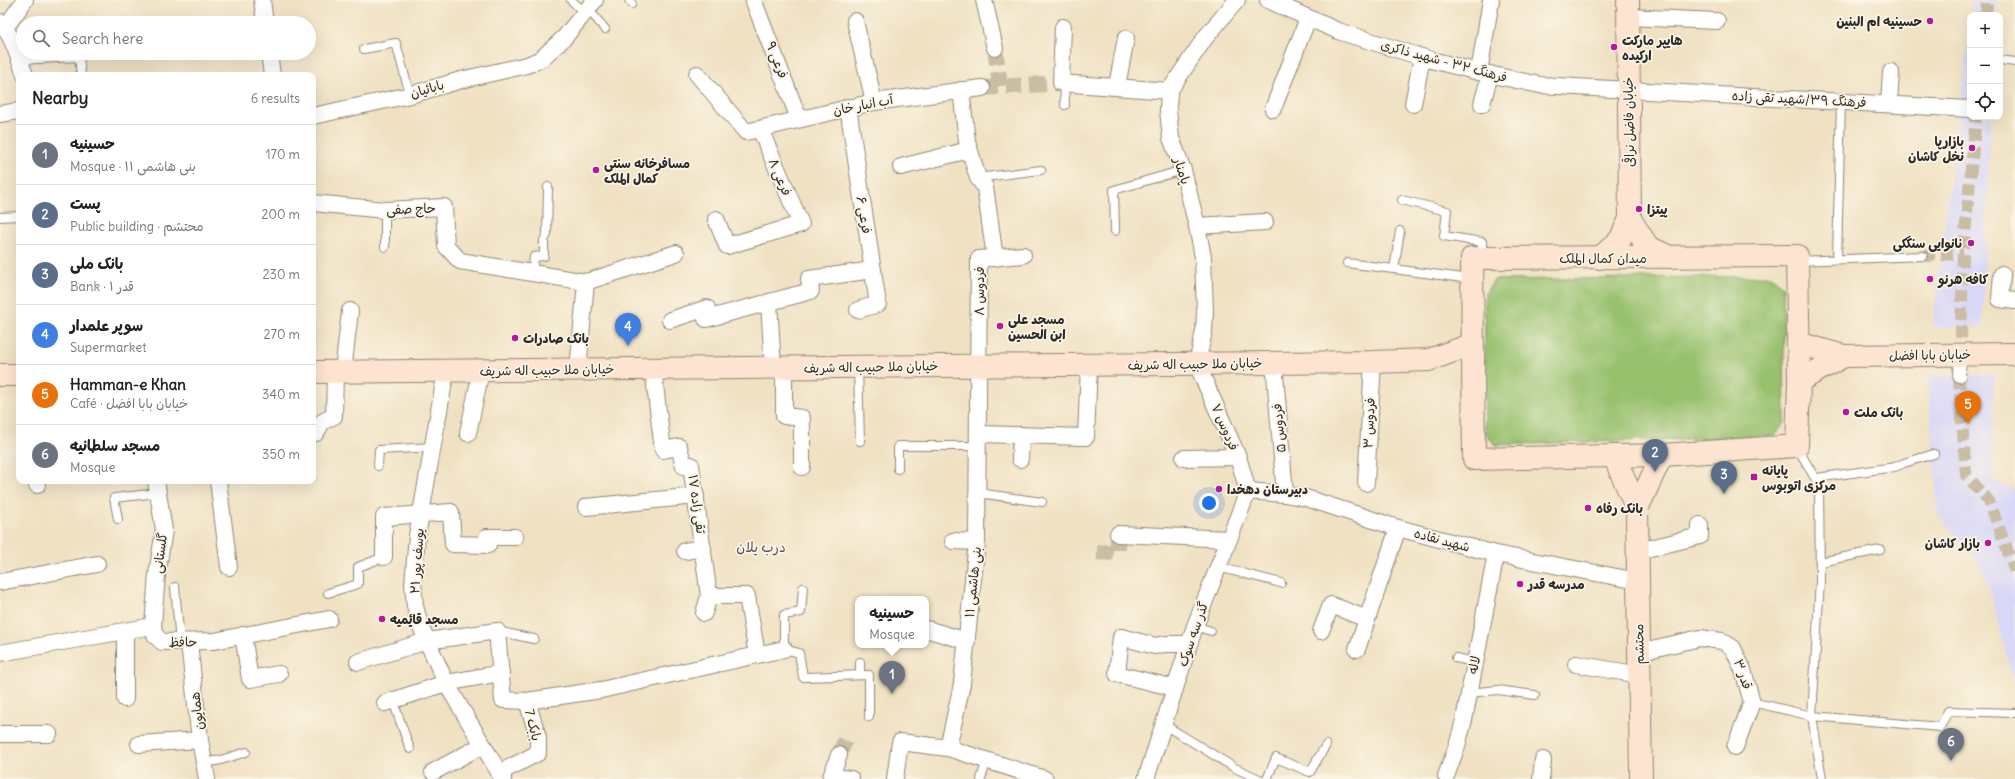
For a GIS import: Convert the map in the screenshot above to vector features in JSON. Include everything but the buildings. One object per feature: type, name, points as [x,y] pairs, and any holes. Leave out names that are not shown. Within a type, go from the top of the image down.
[{"type":"main road","name":"خیابان فاضل نراقی","points":[[1600,258],[1620,240],[1630,219],[1628,9]]},
{"type":"main road","points":[[1630,219],[1648,247],[1670,257]]},
{"type":"main road","name":"میدان کمال الملک","points":[[1482,258],[1798,256],[1798,261]]},
{"type":"main road","points":[[1482,258],[1472,258],[1474,459],[1662,455],[1797,446],[1799,381],[1798,261]]},
{"type":"main road","name":"خیابان بابا افضل","points":[[1798,343],[1844,356],[2015,354]]},
{"type":"main road","name":"خیابان ملا حبیب اله شریف","points":[[316,372],[1373,362],[1430,360],[1473,344]]},
{"type":"main road","name":"خیابان بابا افضل","points":[[1799,381],[1844,356]]},
{"type":"main road","name":"خیابان ملا حبیب اله شریف","points":[[1430,360],[1473,374]]},
{"type":"main road","points":[[0,375],[16,375]]},
{"type":"main road","name":"محتشم","points":[[1637,509],[1662,455]]},
{"type":"main road","name":"محتشم","points":[[1614,456],[1637,509],[1641,779]]},
{"type":"street","points":[[16,53],[3,25],[25,0]]},
{"type":"street","points":[[262,0],[264,16]]},
{"type":"street","points":[[984,0],[995,48]]},
{"type":"street","points":[[1063,27],[1063,83],[1169,91],[1205,38],[1237,0]]},
{"type":"street","name":"فرهنگ ۳۲ - شهید ذاکری","points":[[1268,0],[1338,31],[1422,57],[1485,73],[1540,85],[1628,89]]},
{"type":"street","points":[[1482,104],[1491,0]]},
{"type":"street","name":"فرعی ۹","points":[[754,2],[799,119]]},
{"type":"street","name":"بابائیان","points":[[316,115],[410,95],[461,80],[527,65],[541,59],[589,8]]},
{"type":"street","points":[[1628,9],[1717,21]]},
{"type":"street","points":[[1273,109],[1308,18]]},
{"type":"street","points":[[855,21],[874,102]]},
{"type":"street","points":[[1117,86],[1126,38]]},
{"type":"street","points":[[1413,104],[1422,57]]},
{"type":"street","points":[[19,60],[24,72]]},
{"type":"street","points":[[270,60],[272,72]]},
{"type":"street","points":[[1889,104],[1890,72]]},
{"type":"street","name":"فرعی ۸","points":[[697,74],[753,130],[801,224],[728,246],[716,219]]},
{"type":"street","name":"آب انبار خان","points":[[753,130],[874,102],[982,88]]},
{"type":"street","name":"فرهنگ ۳۹/شهید تقی زاده","points":[[1628,89],[1967,109]]},
{"type":"street","points":[[961,90],[969,150],[978,178],[985,188],[995,258]]},
{"type":"street","name":"پامنار","points":[[1169,91],[1168,110],[1171,138],[1183,170],[1197,226],[1205,275],[1204,332],[1198,364]]},
{"type":"street","name":"فرعی ۶","points":[[848,107],[878,304],[858,310]]},
{"type":"street","points":[[0,114],[16,111]]},
{"type":"street","points":[[901,167],[969,150]]},
{"type":"street","name":"حاج صفی","points":[[316,203],[385,210],[444,207],[446,246],[460,261],[586,282]]},
{"type":"street","points":[[1197,226],[1264,222]]},
{"type":"street","points":[[578,370],[586,282],[676,253]]},
{"type":"street","name":"فردوس ۸","points":[[979,366],[979,260],[1023,255]]},
{"type":"street","points":[[670,320],[707,308],[706,319],[811,291],[809,279],[873,270]]},
{"type":"street","points":[[2002,274],[2000,299],[2015,301]]},
{"type":"street","points":[[769,302],[784,416],[802,418],[802,467]]},
{"type":"street","points":[[316,433],[322,422],[334,416],[339,372],[350,311]]},
{"type":"street","points":[[1959,376],[1960,355]]},
{"type":"street","name":"فردوس ۳","points":[[1366,483],[1373,362]]},
{"type":"street","name":"فردوس ۵","points":[[1274,363],[1285,494]]},
{"type":"street","name":"فردوس ۷","points":[[1198,364],[1238,457],[1248,491]]},
{"type":"street","points":[[979,440],[1021,435],[1086,437],[1090,365]]},
{"type":"street","name":"بنی هاشمی ۱۱","points":[[948,748],[962,684],[977,542],[979,366]]},
{"type":"street","name":"تقی زاده ۱۷","points":[[653,369],[663,450],[679,447],[684,466],[691,465],[709,596]]},
{"type":"street","name":"یوسف پور ۲۱","points":[[446,371],[434,447],[417,536],[413,596],[417,615],[446,683],[501,776]]},
{"type":"street","points":[[468,433],[481,371]]},
{"type":"street","points":[[1020,459],[1021,435]]},
{"type":"street","points":[[1184,458],[1238,457]]},
{"type":"street","points":[[218,484],[229,567]]},
{"type":"street","name":"گلستانی","points":[[153,626],[157,574],[164,530],[157,487]]},
{"type":"street","name":"شهید نقاده","points":[[1248,491],[1285,494],[1306,498],[1398,528],[1496,554],[1638,581]]},
{"type":"street","name":"گذر سه سوک","points":[[1146,779],[1195,626],[1248,491]]},
{"type":"street","points":[[586,507],[696,496]]},
{"type":"street","points":[[384,557],[384,517],[421,512],[451,512],[454,544],[488,545],[487,537],[515,537]]},
{"type":"street","points":[[1638,551],[1700,536],[1700,525]]},
{"type":"street","points":[[1357,649],[1398,528]]},
{"type":"street","points":[[1118,534],[1229,539]]},
{"type":"street","points":[[953,541],[977,542]]},
{"type":"street","points":[[685,551],[703,548]]},
{"type":"street","name":"لاله","points":[[1446,776],[1457,746],[1496,554]]},
{"type":"street","points":[[0,582],[97,564]]},
{"type":"street","points":[[704,613],[709,596],[747,596],[757,655]]},
{"type":"street","points":[[1322,631],[1331,606],[1367,619]]},
{"type":"street","name":"حافظ","points":[[0,653],[153,626],[155,635],[162,642],[214,641],[329,619]]},
{"type":"street","points":[[125,631],[125,699]]},
{"type":"street","points":[[358,662],[427,641],[497,631],[503,700],[527,701],[602,690],[784,649]]},
{"type":"street","points":[[929,631],[967,641]]},
{"type":"street","points":[[243,635],[250,680],[279,674]]},
{"type":"street","points":[[1175,688],[1117,674],[1121,638],[1155,646],[1165,644],[1189,644]]},
{"type":"street","name":"قدر ۳","points":[[1639,652],[1700,638],[1722,641],[1733,648],[1743,670],[1752,702],[1735,747]]},
{"type":"street","name":"همایون","points":[[184,642],[207,779]]},
{"type":"street","points":[[1576,664],[1640,675]]},
{"type":"street","points":[[389,702],[446,683],[501,673]]},
{"type":"street","name":"بابک 7","points":[[501,776],[538,753],[538,737],[527,701]]},
{"type":"street","points":[[0,734],[49,734]]},
{"type":"street","points":[[139,744],[200,740]]},
{"type":"street","points":[[895,779],[900,742],[948,748],[1045,779]]},
{"type":"street","points":[[433,772],[483,745]]},
{"type":"street","points":[[839,755],[831,778],[851,779]]},
{"type":"street","points":[[1541,779],[1543,760]]},
{"type":"street","points":[[1631,779],[1641,779]]},
{"type":"lane","points":[[570,0],[589,8],[605,29]]},
{"type":"lane","points":[[364,49],[396,42],[410,95]]},
{"type":"lane","points":[[78,60],[80,72]]},
{"type":"lane","points":[[2003,60],[2015,62]]},
{"type":"lane","points":[[1063,83],[1065,105]]},
{"type":"lane","points":[[1837,259],[1841,101]]},
{"type":"lane","points":[[978,178],[1041,170]]},
{"type":"lane","points":[[1115,232],[1114,190],[1183,170]]},
{"type":"lane","points":[[532,273],[534,257],[544,256],[544,240],[547,235],[548,187]]},
{"type":"lane","points":[[1402,200],[1447,211],[1444,236],[1482,242],[1482,258]]},
{"type":"lane","points":[[384,247],[385,210]]},
{"type":"lane","points":[[0,217],[16,216]]},
{"type":"lane","points":[[1394,269],[1400,231]]},
{"type":"lane","points":[[1798,261],[1923,256]]},
{"type":"lane","points":[[1347,263],[1472,280]]},
{"type":"lane","points":[[858,367],[860,441]]},
{"type":"lane","points":[[898,469],[898,446],[979,440]]},
{"type":"lane","points":[[1797,446],[1819,485],[1820,562],[1812,716],[1822,779]]},
{"type":"lane","points":[[378,466],[379,450],[434,447]]},
{"type":"lane","points":[[1816,478],[1895,467],[1934,454]]},
{"type":"lane","points":[[118,519],[114,498],[157,487]]},
{"type":"lane","points":[[978,493],[1042,502]]},
{"type":"lane","points":[[1820,562],[1880,550]]},
{"type":"lane","points":[[328,593],[358,584],[358,567],[384,557]]},
{"type":"lane","points":[[1218,567],[1281,583]]},
{"type":"lane","points":[[175,587],[184,642]]},
{"type":"lane","points":[[803,588],[801,612],[784,614],[784,649],[799,653],[803,677],[868,675],[869,717]]},
{"type":"lane","points":[[1195,626],[1212,631]]},
{"type":"lane","points":[[497,631],[534,639]]},
{"type":"lane","points":[[1456,658],[1474,662]]},
{"type":"lane","points":[[860,662],[860,675]]},
{"type":"lane","points":[[1468,693],[1498,690],[1535,695]]},
{"type":"lane","points":[[389,702],[410,749]]},
{"type":"lane","points":[[1752,702],[1812,716],[1940,727],[1948,711],[2015,713]]},
{"type":"lane","points":[[1163,724],[1236,768],[1259,779]]},
{"type":"lane","points":[[1267,779],[1276,758],[1310,772],[1326,746]]},
{"type":"lane","points":[[204,762],[221,760],[246,752]]},
{"type":"lane","points":[[981,779],[987,760]]},
{"type":"shaded area","points":[[1973,0],[1998,0],[1997,12],[1971,12]]},
{"type":"shaded area","name":"بازارپا نخل کاشان","points":[[1967,49],[1967,120],[1991,120],[1982,327],[1932,327]]},
{"type":"shaded area","name":"بازار کاشان","points":[[1927,374],[1959,376],[1994,374],[1992,480],[2015,490],[2015,685],[1984,570],[1938,515]]},
{"type":"green space","points":[[1772,276],[1783,287],[1785,423],[1774,436],[1495,445],[1485,432],[1485,294],[1494,280]]},
{"type":"tunnel","points":[[1986,12],[1987,0]]},
{"type":"tunnel","points":[[995,48],[1000,86]]},
{"type":"tunnel","points":[[982,88],[1061,83]]},
{"type":"tunnel","points":[[1961,338],[1963,254],[1976,120]]},
{"type":"tunnel","points":[[1923,256],[1963,254]]},
{"type":"tunnel","points":[[1959,376],[1966,475],[1989,501],[2015,571]]},
{"type":"tunnel","points":[[1097,552],[1118,553],[1118,534]]},
{"type":"tunnel","points":[[839,755],[846,738]]},
{"type":"place","name":"حسینیه ام البنین","points":[[1930,21]]},
{"type":"place","name":"هایپر مارکت ارکیده","points":[[1614,47]]},
{"type":"place","name":"بازارپا نخل کاشان","points":[[1972,148]]},
{"type":"place","name":"مسافرخانه سنتی کمال الملک","points":[[596,170]]},
{"type":"place","name":"پیتزا","points":[[1639,209]]},
{"type":"place","name":"نانوایی سنگکی","points":[[1971,243]]},
{"type":"place","name":"کافه هرنو","points":[[1930,279]]},
{"type":"place","name":"مسجد علی ابن الحسین","points":[[1000,326]]},
{"type":"place","name":"بانک صادرات","points":[[515,338]]},
{"type":"place","name":"سوپر علمدار","points":[[628,346]]},
{"type":"place","name":"بانک ملت","points":[[1846,412]]},
{"type":"place","name":"Hamman-e Khan","points":[[1968,424]]},
{"type":"place","name":"پست","points":[[1655,472]]},
{"type":"place","name":"پایانه مرکزی اتوبوس","points":[[1754,477]]},
{"type":"place","name":"دبیرستان دهخدا","points":[[1219,489]]},
{"type":"place","name":"بانک ملی","points":[[1724,494]]},
{"type":"place","name":"بانک رفاه","points":[[1588,508]]},
{"type":"place","name":"بازار کاشان","points":[[1988,543]]},
{"type":"place","name":"مدرسه قدر","points":[[1520,584]]},
{"type":"place","name":"مسجد قایٔمیه","points":[[382,619]]},
{"type":"place","name":"حسینیه","points":[[892,694]]},
{"type":"place","name":"مسجد سلطانیه","points":[[1951,761]]},
{"type":"district","name":"درب یلان","points":[[761,547]]}]
